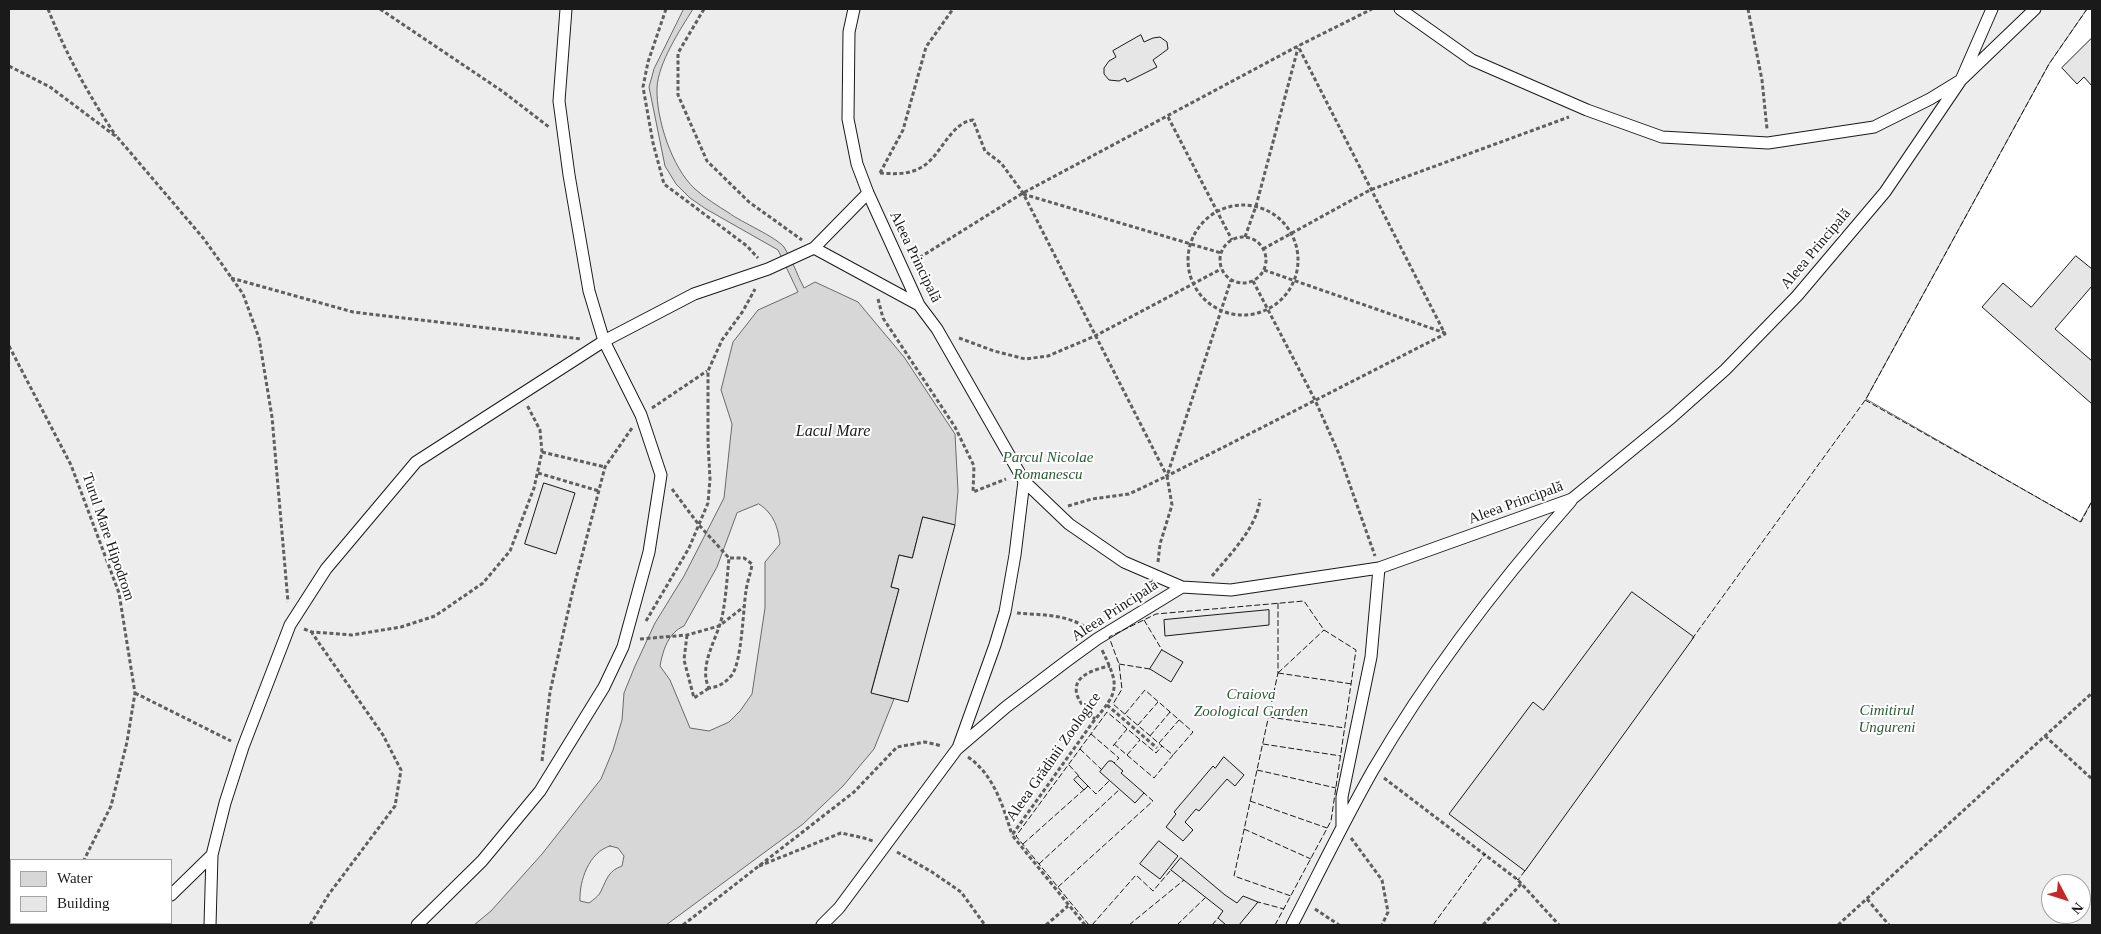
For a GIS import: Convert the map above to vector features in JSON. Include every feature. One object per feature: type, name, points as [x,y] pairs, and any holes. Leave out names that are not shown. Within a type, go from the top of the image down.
[{"type":"street","points":[[417,925],[482,861],[540,791],[604,687],[623,647],[649,552],[661,475],[641,415],[604,341],[588,291],[559,101],[566,9]]},
{"type":"street","name":"Aleea Principală","points":[[854,9],[849,32],[848,119],[857,164],[868,193],[919,305],[937,329],[1022,477],[1014,555],[1005,612],[957,749]]},
{"type":"street","points":[[1400,9],[1472,60],[1588,110],[1662,137],[1768,143],[1874,127],[1930,99],[1961,80]]},
{"type":"street","name":"Aleea Principală","points":[[822,925],[839,908],[886,847],[957,749],[1006,707],[1097,639],[1182,586],[1231,590],[1379,568],[1572,499],[1671,418],[1725,370],[1797,296],[1884,192],[1961,80],[1992,9]]},
{"type":"street","name":"Aleea Principală","points":[[1961,80],[2035,9]]},
{"type":"street","points":[[210,925],[212,855],[225,804],[243,747],[290,625],[326,569],[416,462],[604,341],[694,294],[768,269],[814,248],[868,193]]},
{"type":"street","points":[[814,248],[919,305]]},
{"type":"street","points":[[1022,477],[1053,510],[1124,562],[1157,574],[1182,586]]},
{"type":"street","points":[[1292,925],[1374,770],[1427,685],[1521,558],[1572,499]]},
{"type":"street","points":[[1342,828],[1342,797],[1371,657],[1379,568]]},
{"type":"street","points":[[172,895],[212,855]]},
{"type":"path","points":[[48,9],[62,44],[100,112],[118,138],[204,239],[243,294],[259,338],[272,417],[290,625],[312,632],[352,635],[401,627],[435,616],[483,583],[510,551],[538,473],[542,452],[540,430],[521,394]]},
{"type":"path","points":[[380,9],[502,91],[564,138]]},
{"type":"path","points":[[644,624],[689,548],[708,503],[710,479],[707,434],[708,371],[722,340],[743,312],[768,269],[747,246],[664,184],[653,142],[643,86],[648,62],[666,9]]},
{"type":"path","points":[[704,9],[678,53],[678,95],[707,161],[749,202],[814,248]]},
{"type":"path","points":[[868,193],[903,130],[926,48],[953,9]]},
{"type":"path","points":[[903,268],[1023,193],[1298,46],[1372,9]]},
{"type":"path","points":[[1748,9],[1762,80],[1768,143]]},
{"type":"path","points":[[1298,46],[1445,334]]},
{"type":"path","points":[[1245,237],[1256,206],[1298,46]]},
{"type":"path","points":[[9,66],[50,87],[118,138]]},
{"type":"path","points":[[1263,249],[1370,190],[1588,110]]},
{"type":"path","points":[[1168,117],[1232,240]]},
{"type":"path","points":[[880,173],[900,174],[922,167],[965,121],[973,120],[985,151],[1001,163],[1023,193],[1167,476],[1172,505],[1160,544],[1157,574]]},
{"type":"path","points":[[1023,193],[1221,254]]},
{"type":"path","points":[[1233,205],[1256,206],[1274,214],[1286,224],[1292,234],[1298,252],[1298,267],[1294,281],[1284,297],[1268,309],[1256,314],[1240,316],[1221,311],[1202,298],[1193,284],[1187,260],[1190,244],[1196,231],[1206,219],[1217,211],[1233,205]]},
{"type":"path","points":[[1245,237],[1252,239],[1263,249],[1266,256],[1264,270],[1253,281],[1246,283],[1231,280],[1221,269],[1221,254],[1227,243],[1245,237]]},
{"type":"path","points":[[937,329],[994,351],[1025,359],[1048,356],[1095,336],[1221,269]]},
{"type":"path","points":[[1264,270],[1445,334]]},
{"type":"path","points":[[231,278],[353,312],[604,341]]},
{"type":"path","points":[[1167,476],[1231,280]]},
{"type":"path","points":[[873,281],[883,318],[955,427],[974,466],[973,492],[1022,477]]},
{"type":"path","points":[[1253,281],[1315,400],[1339,454],[1379,568]]},
{"type":"path","points":[[1053,510],[1092,499],[1129,494],[1445,334]]},
{"type":"path","name":"Turul Mare Hipodrom","points":[[9,346],[71,465],[119,592],[135,693],[127,742],[112,806],[85,859]]},
{"type":"path","points":[[541,764],[550,692],[572,594],[605,467],[641,415],[708,371]]},
{"type":"path","points":[[542,452],[605,467]]},
{"type":"path","points":[[538,473],[599,491]]},
{"type":"path","points":[[661,475],[699,525],[728,558],[744,558],[752,564],[738,657],[733,674],[720,687],[709,688],[694,698],[684,660],[687,635]]},
{"type":"path","points":[[1202,588],[1249,528],[1260,499]]},
{"type":"path","points":[[709,688],[705,680],[707,665],[719,626],[728,558]]},
{"type":"path","points":[[639,632],[634,640],[687,635],[719,626],[745,606]]},
{"type":"path","points":[[1005,612],[1048,616],[1079,622],[1097,639]]},
{"type":"path","points":[[310,925],[329,894],[395,806],[401,770],[383,735],[312,632]]},
{"type":"path","name":"Aleea Grădinii Zoologice","points":[[1086,925],[1068,906],[1012,835],[1107,705],[1115,688],[1110,666],[1097,639]]},
{"type":"path","points":[[1095,719],[1078,701],[1076,694],[1077,684],[1088,672],[1110,666]]},
{"type":"path","points":[[135,693],[243,747]]},
{"type":"path","points":[[1838,925],[2092,693]]},
{"type":"path","points":[[1107,705],[1157,748]]},
{"type":"path","points":[[2046,736],[2092,779]]},
{"type":"path","points":[[683,925],[854,792],[897,747],[925,742],[957,749],[980,765],[991,780],[1004,806],[1012,835]]},
{"type":"path","points":[[1374,770],[1518,880],[1559,925]]},
{"type":"path","points":[[1342,828],[1361,848],[1382,880],[1388,912],[1382,925]]},
{"type":"path","points":[[754,868],[841,833],[864,838],[886,847],[932,872],[960,892],[985,925]]},
{"type":"path","points":[[1482,925],[1521,884]]},
{"type":"path","points":[[1867,899],[1890,925]]},
{"type":"path","points":[[1304,901],[1338,925]]},
{"type":"path","points":[[1046,925],[1068,906]]},
{"type":"shaded area","name":"Parcul Nicolae Romanescu","points":[[9,9],[2087,9],[2049,64],[1866,399],[2080,522],[2092,501],[2092,925],[9,925]]},
{"type":"water","name":"Lacul Mare","points":[[684,9],[693,9],[670,47],[661,68],[657,88],[659,114],[667,142],[679,169],[695,189],[712,202],[780,243],[790,257],[804,288],[815,282],[858,302],[904,357],[955,434],[958,491],[955,525],[923,517],[912,558],[899,555],[891,587],[899,589],[871,692],[894,699],[874,749],[843,786],[803,824],[666,925],[474,925],[491,911],[542,854],[601,779],[613,750],[622,720],[624,693],[635,666],[655,623],[684,576],[724,498],[732,424],[721,390],[733,342],[758,310],[798,292],[778,250],[706,209],[690,198],[676,184],[665,166],[649,87],[654,69]],"holes":[[[759,504],[772,517],[780,544],[765,562],[765,608],[752,694],[740,711],[729,722],[709,731],[690,728],[670,680],[660,666],[663,654],[670,638],[678,629],[684,626],[717,567],[737,513]],[[610,846],[618,848],[624,856],[622,866],[611,873],[600,893],[594,899],[589,903],[580,901],[581,885],[587,868],[596,854]]]},
{"type":"building","points":[[1141,35],[1144,42],[1160,37],[1167,42],[1168,49],[1153,60],[1157,67],[1127,82],[1125,78],[1119,81],[1109,80],[1104,74],[1104,68],[1109,61],[1116,57],[1113,51]]},
{"type":"building","points":[[2092,38],[2092,86],[2084,77],[2077,84],[2062,68]]},
{"type":"building","points":[[2076,256],[2092,269],[2092,286],[2055,329],[2092,361],[2092,404],[1982,307],[2003,283],[2031,307]]},
{"type":"building","points":[[544,483],[575,493],[556,554],[525,544]]},
{"type":"building","points":[[923,517],[955,525],[908,702],[871,693],[899,589],[891,587],[899,555],[912,558]]},
{"type":"building","points":[[1632,592],[1694,637],[1525,871],[1449,814],[1533,702],[1543,710]]},
{"type":"building","points":[[1269,610],[1269,625],[1165,636],[1164,620]]},
{"type":"building","points":[[1162,650],[1183,662],[1171,682],[1150,669]]},
{"type":"building","points":[[1224,757],[1244,775],[1235,786],[1227,779],[1199,811],[1196,809],[1185,822],[1193,830],[1183,841],[1166,827],[1176,814],[1174,812],[1213,766],[1215,768]]},
{"type":"building","points":[[1109,761],[1112,761],[1123,771],[1121,773],[1144,793],[1135,803],[1100,772]]},
{"type":"building","points":[[1078,776],[1088,786],[1084,790],[1074,780]]},
{"type":"building","points":[[1159,841],[1178,856],[1160,879],[1140,864]]},
{"type":"building","points":[[1181,858],[1237,903],[1243,896],[1258,902],[1239,925],[1226,925],[1218,918],[1223,911],[1171,870]]},
{"type":"fence","points":[[1692,639],[1866,399],[2049,64],[2087,9]]},
{"type":"fence","points":[[1865,400],[2081,522],[2092,501]]},
{"type":"fence","points":[[1089,925],[1016,836],[1107,712],[1156,753],[1162,746],[1113,704],[1122,689],[1119,664],[1109,637],[1156,614],[1304,601],[1324,630],[1356,650],[1331,821],[1275,925]]},
{"type":"fence","points":[[1278,603],[1278,673],[1234,876],[1291,896]]},
{"type":"fence","points":[[1144,620],[1162,650]]},
{"type":"fence","points":[[1278,673],[1324,630]]},
{"type":"fence","points":[[1119,664],[1150,669]]},
{"type":"fence","points":[[1278,673],[1352,684]]},
{"type":"fence","points":[[1125,714],[1145,690],[1193,732],[1173,755]]},
{"type":"fence","points":[[1138,725],[1158,702]]},
{"type":"fence","points":[[1150,736],[1170,712]]},
{"type":"fence","points":[[1269,717],[1345,728]]},
{"type":"fence","points":[[1159,743],[1179,720]]},
{"type":"fence","points":[[1113,746],[1127,729]]},
{"type":"fence","points":[[1091,734],[1119,758],[1114,763]]},
{"type":"fence","points":[[1127,755],[1140,740]]},
{"type":"fence","points":[[1114,744],[1154,778],[1173,755],[1162,746]]},
{"type":"fence","points":[[1263,744],[1341,756]]},
{"type":"fence","points":[[1080,749],[1102,770]]},
{"type":"fence","points":[[1069,765],[1080,777]]},
{"type":"fence","points":[[1257,770],[1336,788]]},
{"type":"fence","points":[[1023,844],[1088,786],[1096,794],[1110,780]]},
{"type":"fence","points":[[1039,864],[1120,789]]},
{"type":"fence","points":[[1058,887],[1153,801],[1144,793]]},
{"type":"fence","points":[[1250,801],[1327,828]]},
{"type":"fence","points":[[1244,829],[1311,859]]},
{"type":"fence","points":[[1433,925],[1486,855]]},
{"type":"fence","points":[[1516,878],[1518,880],[1527,868]]},
{"type":"fence","points":[[1092,925],[1136,875],[1153,891],[1171,870]]},
{"type":"fence","points":[[1129,925],[1184,880]]},
{"type":"fence","points":[[1177,925],[1206,897]]},
{"type":"fence","points":[[1256,904],[1258,902],[1284,909]]},
{"type":"fence","points":[[1212,925],[1218,918]]},
{"type":"park label","name":"Craiova Zoological Garden","points":[[1251,704]]},
{"type":"park label","name":"Cimitirul Ungureni","points":[[1887,720]]}]
